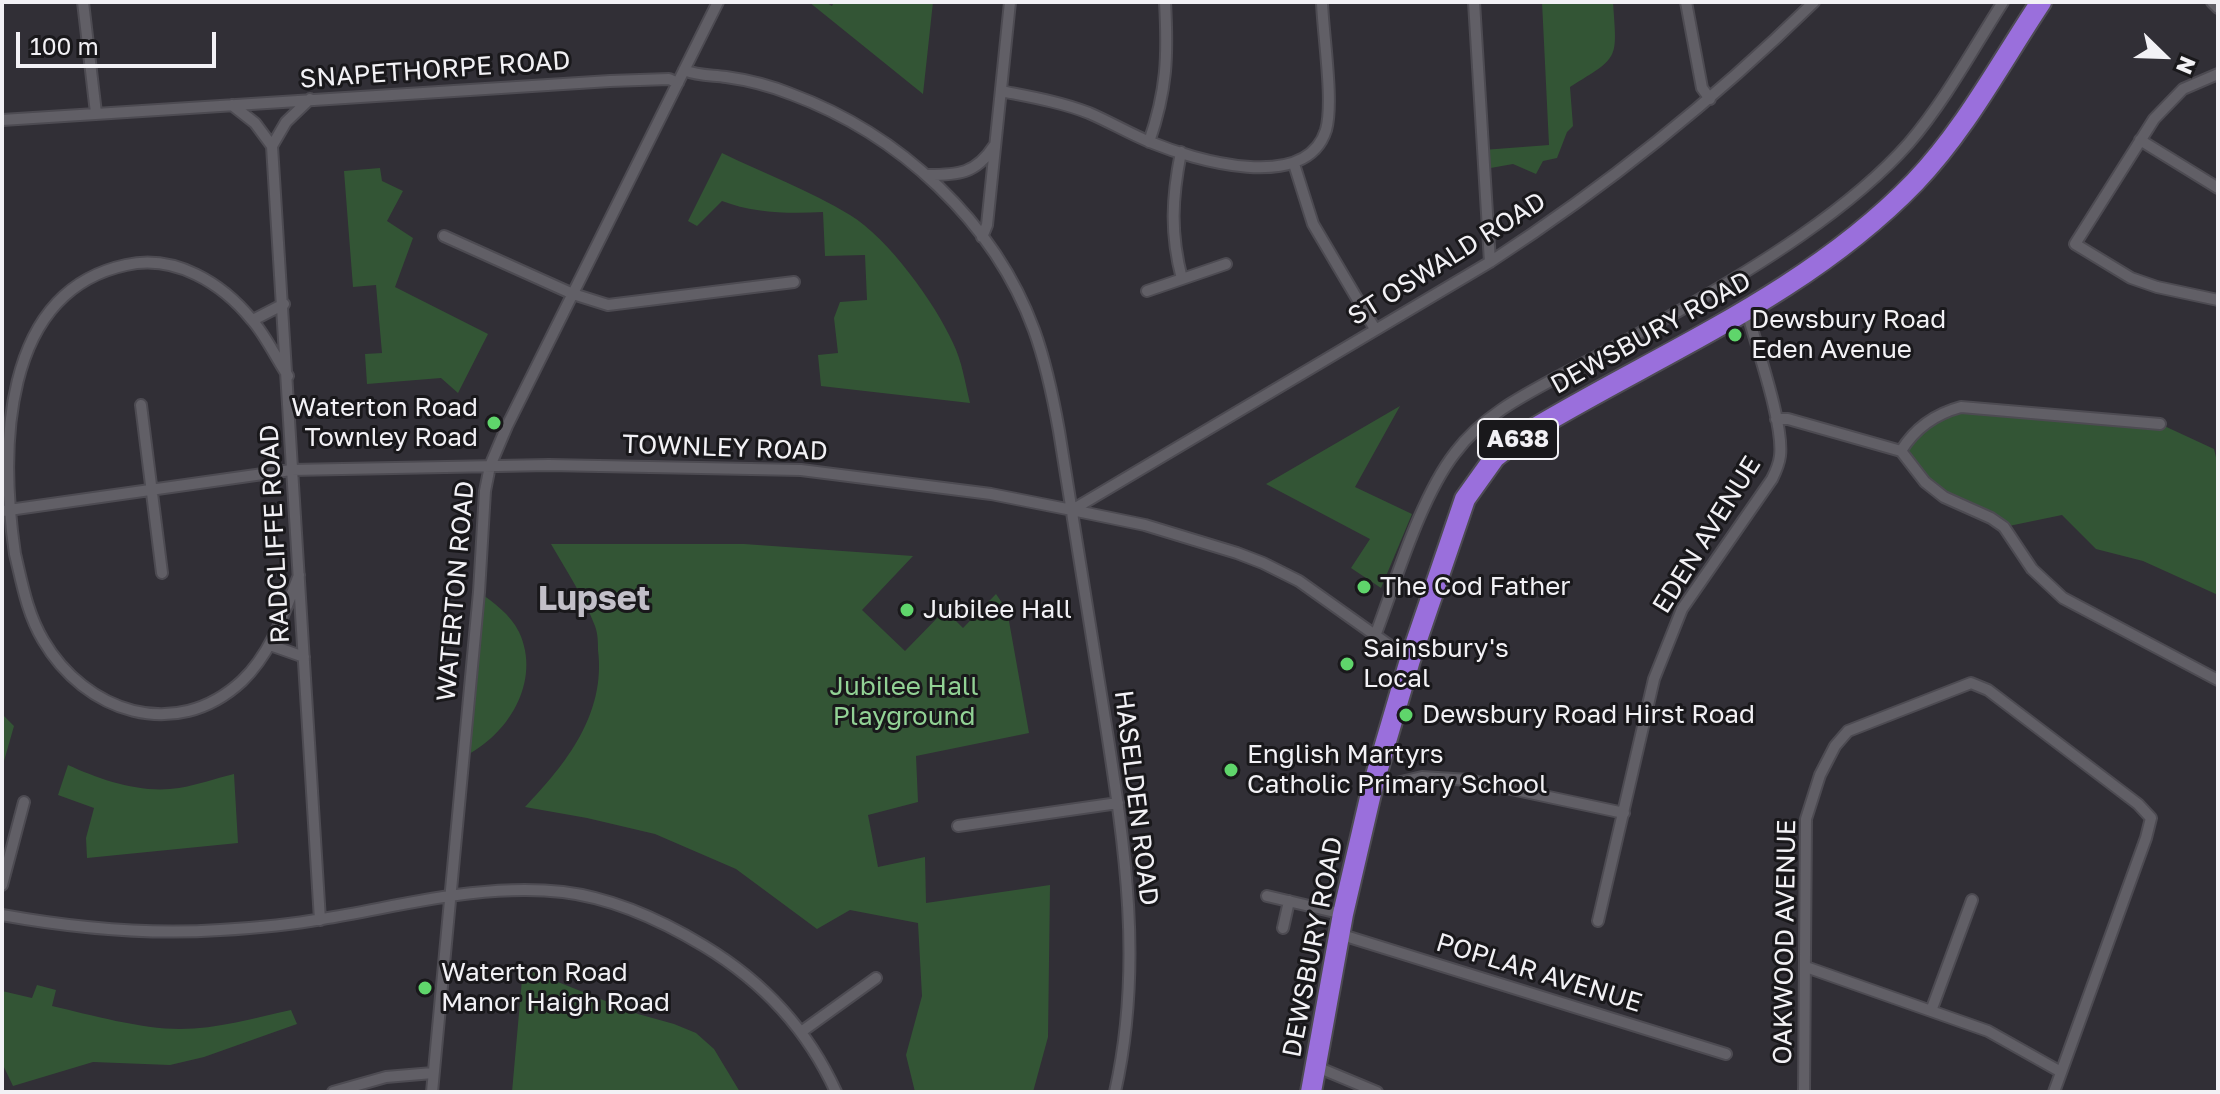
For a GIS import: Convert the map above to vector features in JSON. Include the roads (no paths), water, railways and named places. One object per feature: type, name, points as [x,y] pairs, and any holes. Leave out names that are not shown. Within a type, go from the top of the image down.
[{"type":"highway","name":"DEWSBURY ROAD","points":[[1311,1092],[1341,924],[1372,789],[1410,660],[1465,499],[1495,457],[1522,436],[1747,311],[1827,258],[1916,181],[1964,118],[2041,2]]},
{"type":"street","points":[[83,2],[96,113]]},
{"type":"street","name":"WATERTON ROAD","points":[[432,1092],[485,491],[490,466],[718,2]]},
{"type":"street","points":[[982,237],[987,225],[1010,2]]},
{"type":"street","points":[[1149,142],[1163,97],[1168,63],[1165,2]]},
{"type":"street","points":[[1001,91],[1068,106],[1149,142],[1181,152],[1266,168],[1294,164],[1314,150],[1326,128],[1328,95],[1322,2]]},
{"type":"street","points":[[1474,2],[1490,262]]},
{"type":"street","points":[[1686,2],[1702,88],[1710,99]]},
{"type":"street","name":"ST OSWALD ROAD","points":[[1072,510],[1490,262],[1604,184],[1753,62],[1814,2]]},
{"type":"street","name":"DEWSBURY ROAD","points":[[1375,636],[1425,505],[1440,475],[1471,435],[1509,404],[1679,311],[1769,257],[1825,217],[1885,168],[1931,114],[2003,2]]},
{"type":"street","points":[[2212,2],[2218,8]]},
{"type":"street","name":"HASELDEN ROAD","points":[[684,70],[695,75],[756,83],[820,105],[888,143],[927,175],[982,237],[1010,279],[1033,328],[1049,375],[1127,863],[1132,959],[1125,1040],[1115,1092]]},
{"type":"street","points":[[2218,74],[2183,89],[2154,119],[2075,244],[2131,278],[2218,300]]},
{"type":"street","name":"SNAPETHORPE ROAD","points":[[2,120],[610,81],[669,79],[678,83]]},
{"type":"street","points":[[232,105],[255,123],[272,146],[286,122],[310,99]]},
{"type":"street","points":[[2140,140],[2218,188]]},
{"type":"street","points":[[927,175],[950,175],[984,163],[996,142]]},
{"type":"street","name":"RADCLIFFE ROAD","points":[[272,146],[320,920]]},
{"type":"street","points":[[1181,152],[1172,211],[1182,279]]},
{"type":"street","points":[[1294,164],[1313,224],[1375,329]]},
{"type":"street","points":[[444,236],[573,294],[608,305],[794,282]]},
{"type":"street","points":[[288,376],[253,320],[224,292],[193,272],[165,263],[138,262],[108,269],[80,281],[58,300],[37,330],[21,364],[5,436],[4,510],[23,591],[42,639],[59,664],[97,698],[143,713],[168,715],[186,711],[214,700],[242,680],[270,645],[299,575]]},
{"type":"street","points":[[1147,291],[1226,264]]},
{"type":"street","points":[[253,320],[284,304]]},
{"type":"street","name":"EDEN AVENUE","points":[[1598,921],[1654,679],[1668,641],[1700,581],[1772,479],[1780,454],[1776,419],[1747,311]]},
{"type":"street","points":[[141,405],[162,573]]},
{"type":"street","points":[[1901,451],[1931,417],[1961,407],[2160,424]]},
{"type":"street","points":[[1776,419],[1788,419],[1901,451],[1925,482],[1944,497],[2004,527],[2032,569],[2063,598],[2218,680]]},
{"type":"street","name":"TOWNLEY ROAD","points":[[4,510],[291,470],[696,466],[801,470],[991,494],[1145,525],[1263,563],[1299,581],[1410,660]]},
{"type":"street","points":[[270,645],[304,657]]},
{"type":"street","name":"OAKWOOD AVENUE","points":[[1804,1092],[1806,836],[1809,804],[1840,738],[1857,726],[1965,683],[1977,684],[2126,794],[2151,818],[2061,1072]]},
{"type":"street","points":[[1372,789],[1422,777],[1469,780],[1624,813]]},
{"type":"street","points":[[2,885],[24,802]]},
{"type":"street","points":[[958,826],[1118,803]]},
{"type":"street","points":[[2,915],[94,930],[220,930],[320,920],[448,895],[499,889],[565,892],[649,917],[739,969],[775,1001],[801,1032],[826,1070],[836,1092]]},
{"type":"street","name":"POPLAR AVENUE","points":[[1267,896],[1289,901],[1341,924],[1726,1054]]},
{"type":"street","points":[[1931,1011],[1972,900]]},
{"type":"street","points":[[1283,928],[1289,901]]},
{"type":"street","points":[[1806,967],[1988,1031],[2061,1072],[2054,1092]]},
{"type":"street","points":[[801,1032],[876,978]]},
{"type":"street","points":[[1317,1067],[1377,1092]]},
{"type":"street","points":[[333,1092],[386,1077],[433,1073]]},
{"type":"place","name":"Dewsbury Road Eden Avenue","points":[[1735,335]]},
{"type":"place","name":"Waterton Road Townley Road","points":[[494,423]]},
{"type":"place","name":"The Cod Father","points":[[1364,587]]},
{"type":"place","name":"Jubilee Hall","points":[[907,610]]},
{"type":"place","name":"Sainsbury's Local","points":[[1347,664]]},
{"type":"place","name":"Dewsbury Road Hirst Road","points":[[1406,715]]},
{"type":"place","name":"English Martyrs Catholic Primary School","points":[[1231,770]]},
{"type":"place","name":"Waterton Road Manor Haigh Road","points":[[425,988]]},
{"type":"district","name":"Lupset","points":[[594,599]]},
{"type":"park label","name":"Jubilee Hall Playground","points":[[904,702]]}]
